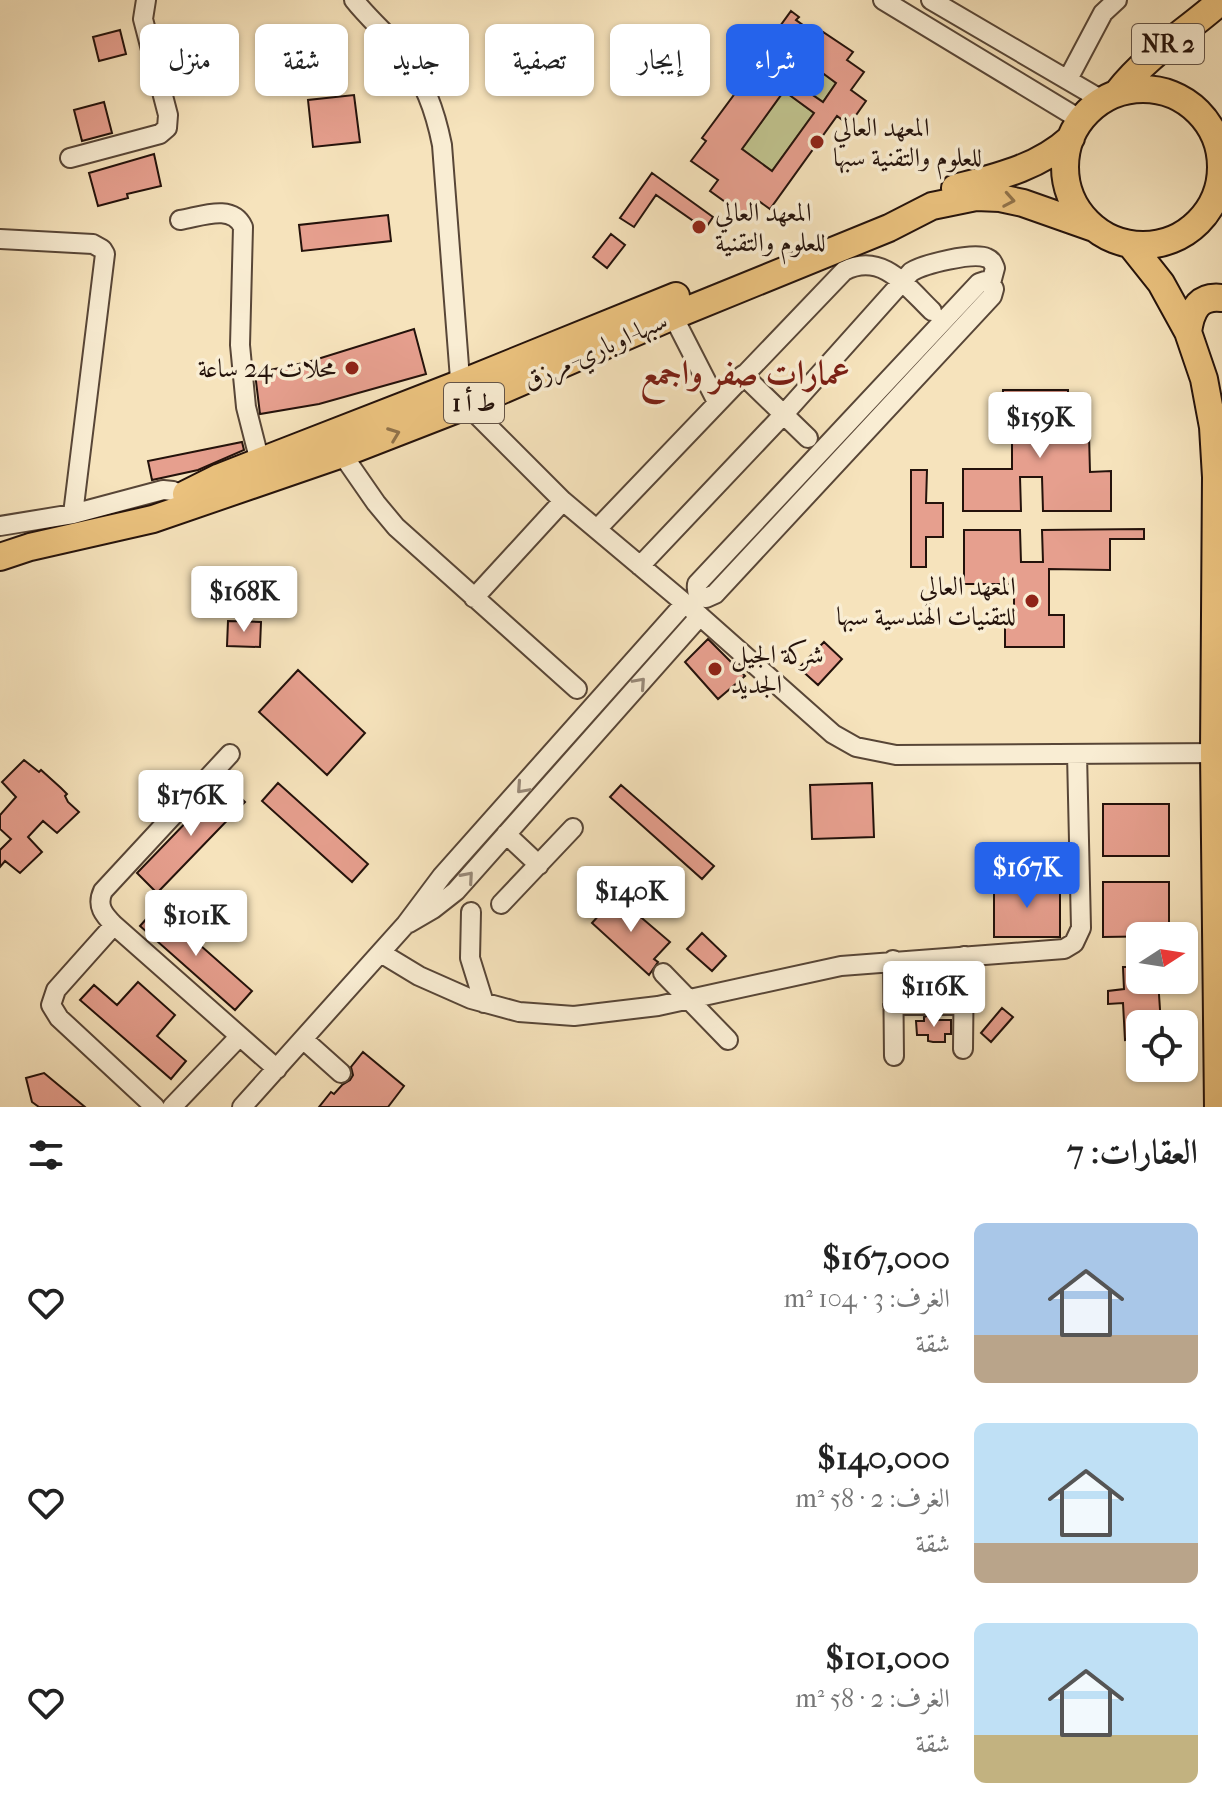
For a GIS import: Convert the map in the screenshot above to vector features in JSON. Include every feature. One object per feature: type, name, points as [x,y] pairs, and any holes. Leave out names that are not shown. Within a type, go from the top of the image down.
[{"type":"highway","name":"NR 2","points":[[1110,96],[1151,55],[1219,8]]},
{"type":"highway","points":[[1150,89],[1181,98],[1205,119],[1221,158],[1221,181],[1212,204],[1188,232],[1166,242],[1130,244],[1117,241],[1094,228],[1079,212],[1069,192],[1065,171],[1076,129],[1110,96],[1150,89]]},
{"type":"highway","name":"سبها-اوباري-مرزق","points":[[0,557],[30,547],[153,519],[342,454],[464,395],[868,217],[1019,170],[1047,157],[1076,129]]},
{"type":"highway","name":"سبها-اوباري-مرزق","points":[[0,539],[118,516],[183,496],[220,477],[260,462],[464,395],[673,316],[889,228],[930,200],[1000,198],[1094,228]]},
{"type":"highway","points":[[1130,244],[1161,283],[1188,332],[1204,379],[1215,452],[1218,1107]]},
{"type":"highway","points":[[1188,332],[1190,318],[1198,304],[1212,297],[1222,298]]},
{"type":"street","points":[[70,158],[160,134],[167,128],[169,119],[143,19],[146,0]]},
{"type":"street","points":[[354,0],[402,52],[419,77],[437,121],[442,145],[464,395],[563,501],[685,603],[820,723],[856,747],[896,755],[1218,753]]},
{"type":"street","points":[[883,0],[1076,129]]},
{"type":"street","points":[[931,0],[1068,79],[1110,96]]},
{"type":"street","points":[[1068,79],[1108,4]]},
{"type":"street","points":[[180,220],[230,213],[238,218],[243,227],[240,345],[246,407],[260,462]]},
{"type":"street","points":[[0,239],[93,244],[105,254],[73,514]]},
{"type":"street","points":[[640,566],[784,414],[911,272],[932,263],[982,257],[990,260],[995,268],[992,296],[712,597],[700,596],[697,584],[814,445],[979,283],[991,283]]},
{"type":"street","points":[[597,529],[844,271],[859,265],[875,265],[890,271],[932,311]]},
{"type":"street","points":[[673,316],[717,402]]},
{"type":"street","points":[[743,375],[835,467]]},
{"type":"street","points":[[342,454],[389,519],[577,689]]},
{"type":"street","points":[[0,526],[73,514],[163,490],[183,496]]},
{"type":"street","points":[[474,598],[563,501]]},
{"type":"street","points":[[406,924],[445,901],[506,834],[555,766],[685,603]]},
{"type":"street","points":[[242,1107],[381,953],[431,889],[477,838],[555,766],[700,616]]},
{"type":"street","points":[[230,754],[103,891],[100,898],[102,911],[114,925],[277,1069]]},
{"type":"street","points":[[381,953],[436,985],[484,1003],[528,1013],[574,1016],[614,1013],[688,1000],[817,970],[893,960],[1057,951],[1069,947],[1078,938],[1082,923],[1077,754]]},
{"type":"street","points":[[501,904],[573,828]]},
{"type":"street","points":[[506,834],[539,865]]},
{"type":"street","points":[[477,838],[492,850]]},
{"type":"street","points":[[471,912],[470,958],[484,1003]]},
{"type":"street","points":[[114,925],[56,990],[51,1005],[59,1018],[155,1107]]},
{"type":"street","points":[[963,1049],[964,956]]},
{"type":"street","points":[[893,960],[894,1056]]},
{"type":"street","points":[[663,973],[728,1040]]},
{"type":"street","points":[[893,1005],[962,1005]]},
{"type":"street","points":[[172,1107],[239,1037]]},
{"type":"street","points":[[303,1039],[341,1073]]},
{"type":"green space","points":[[824,74],[836,83],[823,102],[815,96],[824,96]]},
{"type":"green space","points":[[780,96],[791,96],[814,113],[772,171],[742,149]]},
{"type":"building","points":[[791,11],[799,17],[796,20],[802,24],[782,24]]},
{"type":"building","points":[[120,30],[126,54],[99,61],[93,37]]},
{"type":"building","points":[[824,33],[853,52],[847,60],[864,72],[851,90],[866,101],[849,125],[837,116],[770,209],[760,202],[749,219],[710,191],[718,180],[691,161],[706,141],[702,138],[733,96],[780,96],[742,149],[772,171],[814,113],[791,96],[814,96],[823,102],[836,83],[824,74]]},
{"type":"building","points":[[354,95],[360,142],[313,147],[308,100]]},
{"type":"building","points":[[104,102],[112,133],[82,141],[74,110]]},
{"type":"building","points":[[154,154],[161,186],[127,194],[128,198],[98,206],[89,173]]},
{"type":"building","points":[[652,173],[713,217],[705,229],[656,195],[634,227],[620,218]]},
{"type":"building","points":[[388,215],[391,241],[302,251],[299,225]]},
{"type":"building","points":[[611,234],[625,245],[607,268],[593,257]]},
{"type":"building","name":"محلات 24 ساعة","points":[[414,329],[426,374],[319,404],[260,414],[255,373],[308,362]]},
{"type":"building","points":[[1003,390],[1068,390],[1068,434],[1089,434],[1090,472],[1111,471],[1111,511],[1043,511],[1042,477],[1020,477],[1021,511],[963,511],[963,469],[1012,469],[1012,428],[1003,428]]},
{"type":"building","points":[[242,442],[244,450],[198,470],[152,480],[148,461]]},
{"type":"building","points":[[911,470],[927,470],[926,503],[943,503],[943,537],[926,537],[926,567],[911,567]]},
{"type":"building","points":[[1144,529],[1144,539],[1110,539],[1110,570],[1049,569],[1049,615],[1064,615],[1064,647],[1005,647],[1005,614],[1014,614],[1014,584],[964,584],[964,530],[1020,530],[1021,562],[1043,562],[1042,530]]},
{"type":"building","points":[[228,621],[261,622],[260,647],[227,646]]},
{"type":"building","name":"شركة الجيل الجديد","points":[[708,639],[745,676],[718,699],[685,662]]},
{"type":"building","points":[[824,642],[842,659],[818,685],[799,668]]},
{"type":"building","points":[[298,670],[365,733],[327,775],[259,712]]},
{"type":"building","points":[[24,760],[61,788],[67,794],[68,802],[79,812],[57,833],[43,821],[28,837],[42,852],[20,873],[5,861],[0,867],[0,850],[11,839],[0,829],[0,815],[16,797],[2,782]]},
{"type":"building","points":[[225,782],[245,802],[157,893],[137,873]]},
{"type":"building","points":[[278,783],[368,864],[352,882],[262,801]]},
{"type":"building","points":[[872,783],[874,837],[812,839],[810,785]]},
{"type":"building","points":[[621,785],[714,866],[702,879],[610,797]]},
{"type":"building","points":[[1103,804],[1169,804],[1169,856],[1103,856]]},
{"type":"building","points":[[1103,882],[1169,882],[1169,922],[1126,922],[1126,937],[1103,937]]},
{"type":"building","points":[[994,883],[1060,884],[1060,937],[994,937]]},
{"type":"building","points":[[616,896],[670,942],[654,959],[658,962],[649,975],[592,923]]},
{"type":"building","points":[[157,907],[252,991],[235,1010],[140,926]]},
{"type":"building","points":[[702,933],[726,956],[712,971],[687,949]]},
{"type":"building","points":[[1123,967],[1126,967],[1126,994],[1159,994],[1160,1010],[1126,1010],[1125,1040],[1123,1003],[1108,1004],[1108,991],[1124,989]]},
{"type":"building","points":[[929,981],[936,988],[929,995],[922,988]]},
{"type":"building","points":[[138,982],[175,1015],[157,1036],[186,1061],[171,1079],[80,1000],[94,985],[117,1005]]},
{"type":"building","points":[[1002,1008],[1013,1017],[991,1042],[981,1033]]},
{"type":"building","points":[[930,1015],[936,1020],[951,1020],[951,1034],[945,1034],[945,1042],[928,1041],[928,1035],[917,1035],[916,1021],[924,1021],[924,1017]]},
{"type":"building","points":[[363,1052],[404,1086],[388,1107],[319,1107],[331,1092],[334,1094],[350,1080],[353,1075],[351,1067]]},
{"type":"building","points":[[44,1073],[85,1107],[39,1107],[32,1102],[26,1078]]},
{"type":"place","name":"المعهد العالي للعلوم والتقنية سبها","points":[[817,142]]},
{"type":"place","name":"المعهد العالي للعلوم والتقنية","points":[[699,227]]},
{"type":"place","name":"محلات 24 ساعة","points":[[352,368]]},
{"type":"place","name":"المعهد العالي للتقنيات الهندسية سبها","points":[[1032,601]]},
{"type":"place","name":"شركة الجيل الجديد","points":[[715,669]]},
{"type":"district","name":"عمارات صفر واجمع","points":[[745,372]]}]
